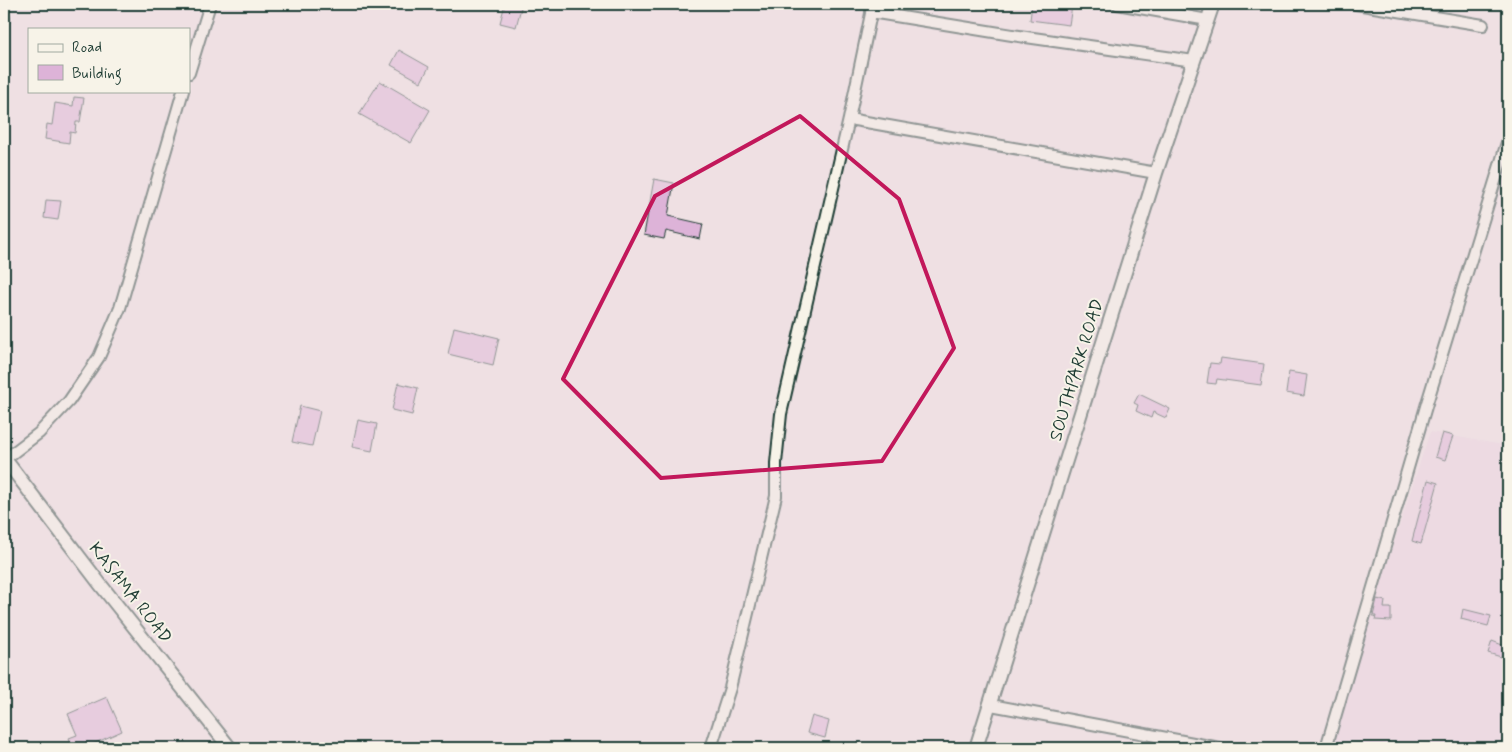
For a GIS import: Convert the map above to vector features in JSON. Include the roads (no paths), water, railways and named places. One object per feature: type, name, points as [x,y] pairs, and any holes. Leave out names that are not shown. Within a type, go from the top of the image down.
[{"type":"street","points":[[190,70],[210,4]]},
{"type":"street","points":[[1117,4],[1208,20]]},
{"type":"street","name":"SOUTHPARK ROAD","points":[[976,748],[1156,173],[1213,4]]},
{"type":"street","points":[[1356,4],[1483,25]]},
{"type":"street","points":[[711,748],[730,688],[776,496],[776,463],[782,414],[849,119],[872,8],[1012,35],[1194,61]]},
{"type":"street","points":[[4,459],[39,433],[69,401],[99,357],[120,308],[183,92]]},
{"type":"street","points":[[849,119],[1156,173]]},
{"type":"street","points":[[1326,748],[1430,394],[1508,139]]},
{"type":"street","name":"KASAMA ROAD","points":[[4,459],[230,748]]},
{"type":"street","points":[[991,705],[1220,748]]}]
